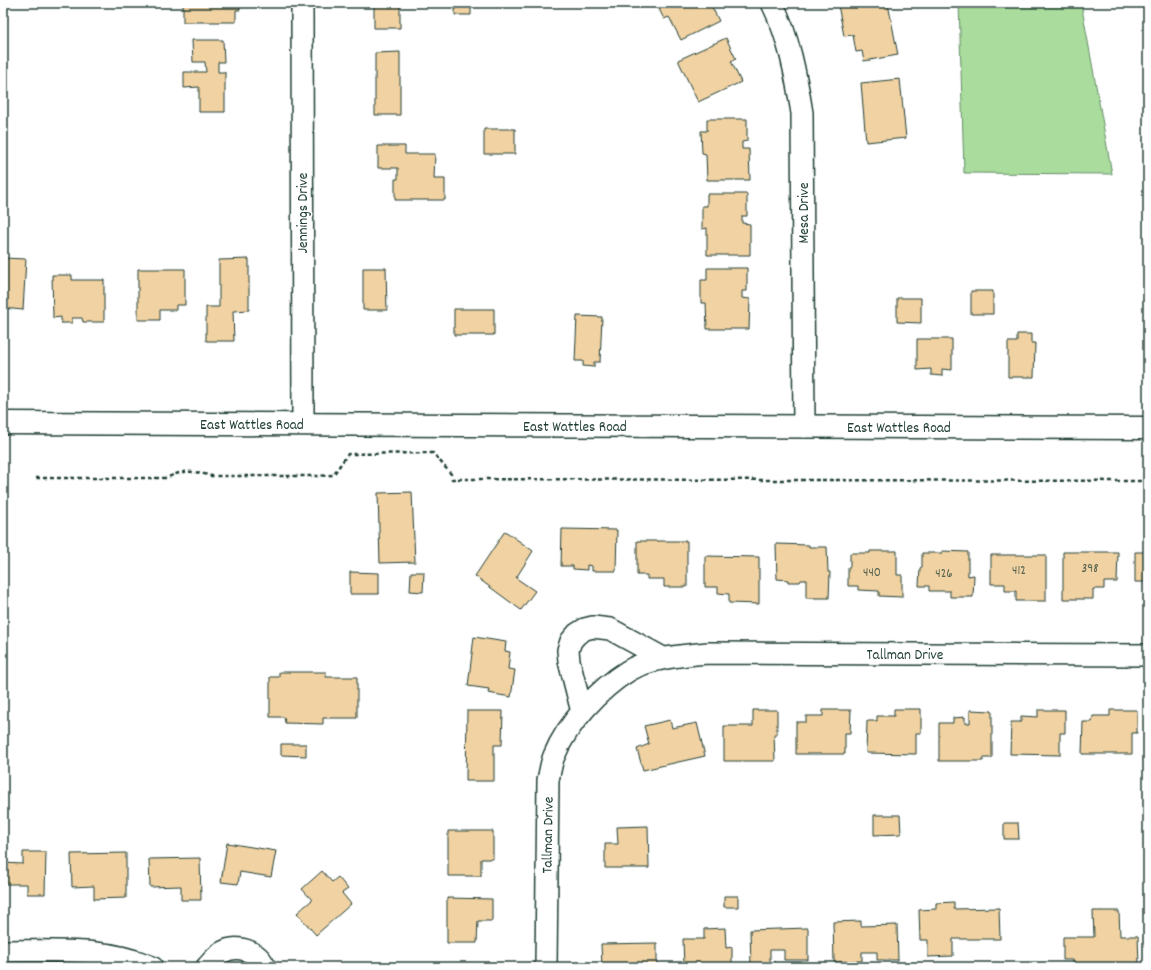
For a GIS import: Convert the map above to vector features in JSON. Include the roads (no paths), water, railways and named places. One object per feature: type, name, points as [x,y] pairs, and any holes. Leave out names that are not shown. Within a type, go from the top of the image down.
[{"type":"main road","name":"East Wattles Road","points":[[3,423],[804,428],[1148,428]]},
{"type":"street","name":"Jennings Drive","points":[[302,3],[303,424]]},
{"type":"street","name":"Mesa Drive","points":[[772,3],[780,22],[793,63],[802,113],[804,428]]},
{"type":"street","points":[[582,712],[569,661],[568,650],[571,641],[577,634],[585,629],[593,627],[610,629],[663,658]]},
{"type":"street","name":"Tallman Drive","points":[[546,967],[548,780],[554,756],[560,743],[582,712],[602,691],[628,671],[663,658],[708,653],[1148,655]]},
{"type":"street","points":[[208,967],[222,953],[236,948],[255,954],[263,962],[265,967]]},
{"type":"street","points":[[3,951],[88,952],[130,960],[152,967]]}]
